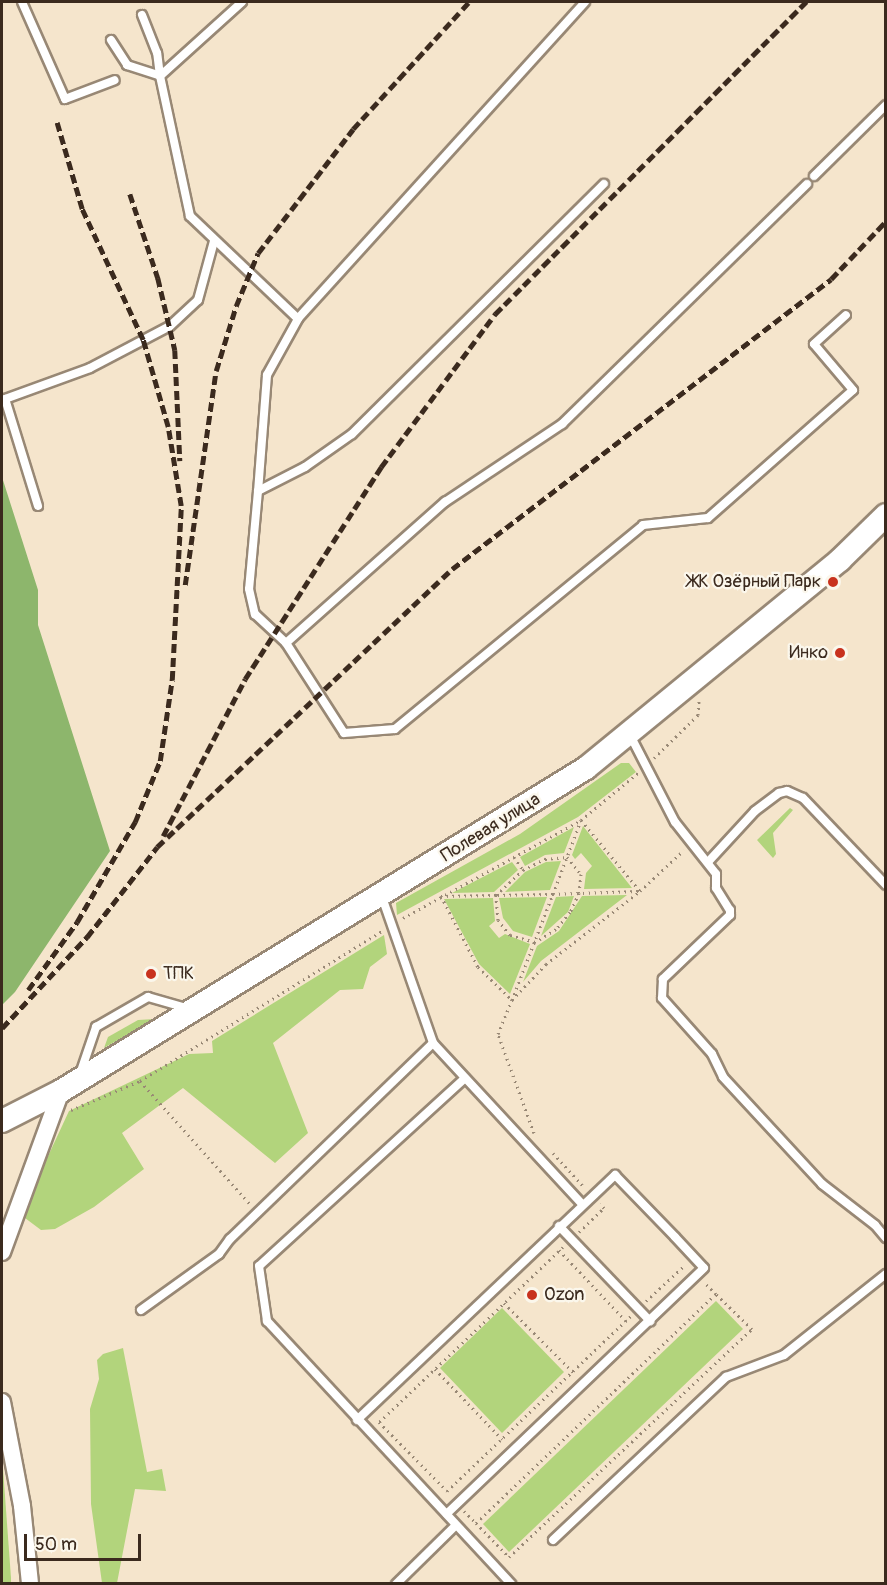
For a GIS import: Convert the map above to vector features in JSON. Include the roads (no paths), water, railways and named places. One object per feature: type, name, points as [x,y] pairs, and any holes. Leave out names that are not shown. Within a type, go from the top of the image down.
[{"type":"street","name":"Полевая улица","points":[[2,1121],[69,1086],[586,768],[630,735],[840,560],[885,515]]},
{"type":"street","points":[[2,1252],[69,1086]]},
{"type":"street","points":[[2,1402],[22,1506],[30,1584]]},
{"type":"lane","points":[[22,2],[65,99],[115,80]]},
{"type":"lane","points":[[160,76],[242,2]]},
{"type":"lane","points":[[585,2],[297,319],[267,375],[249,589],[255,614],[286,643],[344,733],[395,729],[643,525],[708,518],[853,390],[814,344],[846,315]]},
{"type":"lane","points":[[142,15],[160,76],[190,216],[297,319]]},
{"type":"lane","points":[[111,40],[127,65],[160,76]]},
{"type":"lane","points":[[814,176],[885,105]]},
{"type":"lane","points":[[258,491],[305,467],[352,434],[604,184]]},
{"type":"lane","points":[[286,643],[445,502],[562,424],[807,184]]},
{"type":"lane","points":[[38,506],[5,399],[90,368],[170,326],[198,300],[214,241]]},
{"type":"lane","points":[[630,735],[675,822],[708,862],[730,915],[663,979],[662,998],[712,1054],[723,1077],[822,1184],[875,1225],[885,1238]]},
{"type":"lane","points":[[708,862],[755,811],[779,792],[787,791],[803,798],[885,885]]},
{"type":"lane","points":[[382,895],[433,1043],[582,1204]]},
{"type":"lane","points":[[69,1086],[96,1027],[148,997],[193,1010]]},
{"type":"lane","points":[[141,1310],[219,1254],[254,1216],[433,1043]]},
{"type":"lane","points":[[464,1079],[259,1266],[267,1321],[511,1584]]},
{"type":"lane","points":[[357,1420],[615,1175],[704,1268],[447,1514]]},
{"type":"lane","points":[[559,1226],[650,1321]]},
{"type":"lane","points":[[553,1540],[726,1377],[784,1355],[885,1274]]},
{"type":"lane","points":[[396,1584],[456,1525]]},
{"type":"railway","points":[[185,585],[216,371],[236,306],[258,253],[353,129],[469,2]]},
{"type":"railway","points":[[163,836],[245,679],[381,467],[495,314],[806,2]]},
{"type":"railway","points":[[28,990],[77,922],[135,822],[160,761],[172,680],[181,506],[168,427],[143,340],[82,209],[57,123]]},
{"type":"railway","points":[[130,194],[158,278],[175,350],[180,461]]},
{"type":"railway","points":[[2,1028],[87,937],[157,847],[452,569],[831,279],[886,221]]},
{"type":"place","name":"ЖК Озёрный Парк","points":[[833,582]]},
{"type":"place","name":"Инко","points":[[840,653]]},
{"type":"place","name":"ТПК","points":[[151,974]]},
{"type":"place","name":"Ozon","points":[[532,1295]]}]
